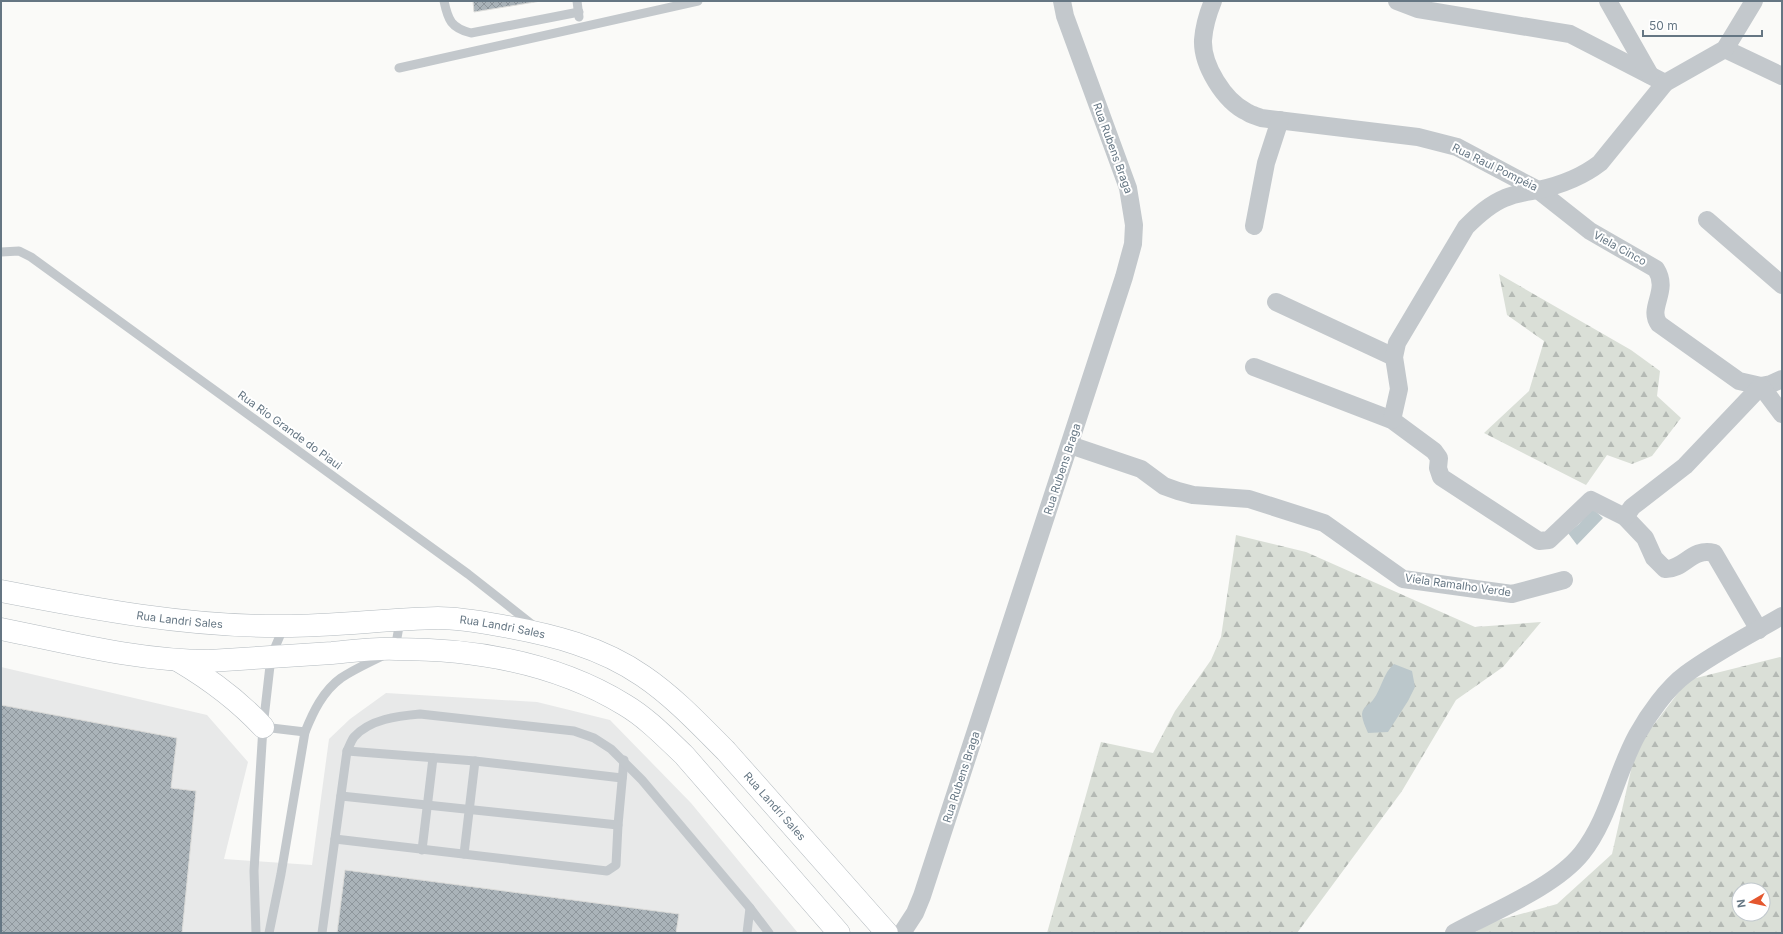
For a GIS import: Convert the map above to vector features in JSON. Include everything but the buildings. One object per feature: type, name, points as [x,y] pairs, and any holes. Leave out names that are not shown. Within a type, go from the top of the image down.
[{"type":"street","name":"Rua Rubens Braga","points":[[902,933],[915,913],[922,896],[1070,445],[1124,277],[1133,244],[1134,225],[1128,188],[1064,16],[1062,1]]},
{"type":"street","points":[[1397,1],[1418,9],[1570,34],[1665,83]]},
{"type":"street","points":[[1608,1],[1650,75]]},
{"type":"street","name":"Rua Raul Pompéia","points":[[1208,6],[1203,40],[1205,57],[1210,72],[1219,85],[1246,112],[1261,118],[1418,137],[1457,147],[1538,190],[1572,180],[1587,173],[1600,162],[1665,83],[1725,49],[1754,1]]},
{"type":"street","points":[[1725,49],[1782,76]]},
{"type":"street","points":[[1254,226],[1266,163],[1280,120]]},
{"type":"street","points":[[1392,420],[1399,389],[1394,357],[1397,343],[1466,227],[1480,213],[1504,198],[1520,192],[1538,190]]},
{"type":"street","name":"Viela Cinco","points":[[1538,190],[1590,231],[1656,269],[1661,286],[1655,310],[1656,320],[1739,381],[1761,386]]},
{"type":"street","points":[[1707,220],[1782,285]]},
{"type":"street","points":[[1276,302],[1394,357]]},
{"type":"street","points":[[1254,367],[1392,420],[1434,451],[1439,458],[1438,468],[1441,477],[1539,542],[1549,540],[1591,500],[1625,517],[1645,538],[1654,558],[1665,569],[1672,570],[1692,556],[1706,550],[1714,553],[1759,630]]},
{"type":"street","points":[[1625,517],[1632,507],[1685,466],[1761,386],[1782,380]]},
{"type":"street","points":[[1761,386],[1782,414]]},
{"type":"street","name":"Viela Ramalho Verde","points":[[1070,445],[1141,469],[1164,486],[1178,492],[1193,495],[1249,499],[1324,523],[1402,579],[1512,594],[1564,580]]},
{"type":"street","name":"Rua Landri Sales","points":[[1,591],[202,624],[284,626],[438,618],[473,621],[543,633],[590,648],[620,661],[645,677],[674,701],[726,751],[886,933]]},
{"type":"street","points":[[1454,933],[1540,888],[1560,873],[1581,854],[1599,827],[1610,796],[1637,736],[1658,702],[1685,674],[1782,616]]},
{"type":"street","points":[[1,629],[118,652],[178,661],[395,649],[476,654],[538,667],[590,686],[626,705],[657,730],[684,756],[839,933]]},
{"type":"street","points":[[178,661],[227,692],[247,709],[263,727]]},
{"type":"lane","points":[[444,1],[446,14],[452,25],[460,30],[471,33],[579,12]]},
{"type":"lane","points":[[577,1],[581,26]]},
{"type":"lane","points":[[399,68],[698,1]]},
{"type":"lane","name":"Rua Rio Grande do Piaui","points":[[1,252],[19,251],[31,257],[468,574],[543,633]]},
{"type":"lane","points":[[269,933],[281,874],[305,732],[312,715],[324,694],[340,679],[395,649],[400,621]]},
{"type":"lane","points":[[256,933],[254,870],[263,727],[271,657],[284,626]]},
{"type":"lane","points":[[322,933],[347,751],[354,737],[368,726],[402,715],[420,714],[574,731],[594,738],[624,760],[642,780],[750,908],[769,933]]},
{"type":"lane","points":[[263,727],[305,732]]},
{"type":"lane","points":[[347,751],[475,761],[622,778]]},
{"type":"lane","points":[[422,850],[433,758]]},
{"type":"lane","points":[[335,840],[607,871],[616,865],[624,760]]},
{"type":"lane","points":[[464,854],[468,809],[475,761]]},
{"type":"lane","points":[[341,796],[618,825]]},
{"type":"lane","points":[[747,933],[750,908]]},
{"type":"shaded area","points":[[1592,508],[1603,518],[1577,545],[1568,533],[1579,524]]},
{"type":"shaded area","points":[[1394,664],[1412,671],[1415,687],[1408,701],[1388,732],[1368,733],[1363,719],[1363,711],[1379,691],[1387,672]]},
{"type":"shaded area","points":[[1,667],[207,715],[248,762],[224,859],[312,865],[329,739],[350,719],[386,693],[537,702],[610,720],[691,803],[798,933],[1,933]]},
{"type":"green space","points":[[1499,274],[1631,350],[1660,371],[1657,396],[1681,418],[1652,456],[1632,464],[1607,455],[1586,485],[1484,433],[1529,391],[1544,341],[1507,315]]},
{"type":"green space","points":[[1236,535],[1306,552],[1475,627],[1541,622],[1503,667],[1456,700],[1402,791],[1297,933],[1047,933],[1101,742],[1153,753],[1175,711],[1211,660],[1221,637]]},
{"type":"green space","points":[[1780,657],[1782,658],[1782,933],[1474,933],[1492,922],[1557,904],[1612,854],[1636,748],[1688,680]]}]
